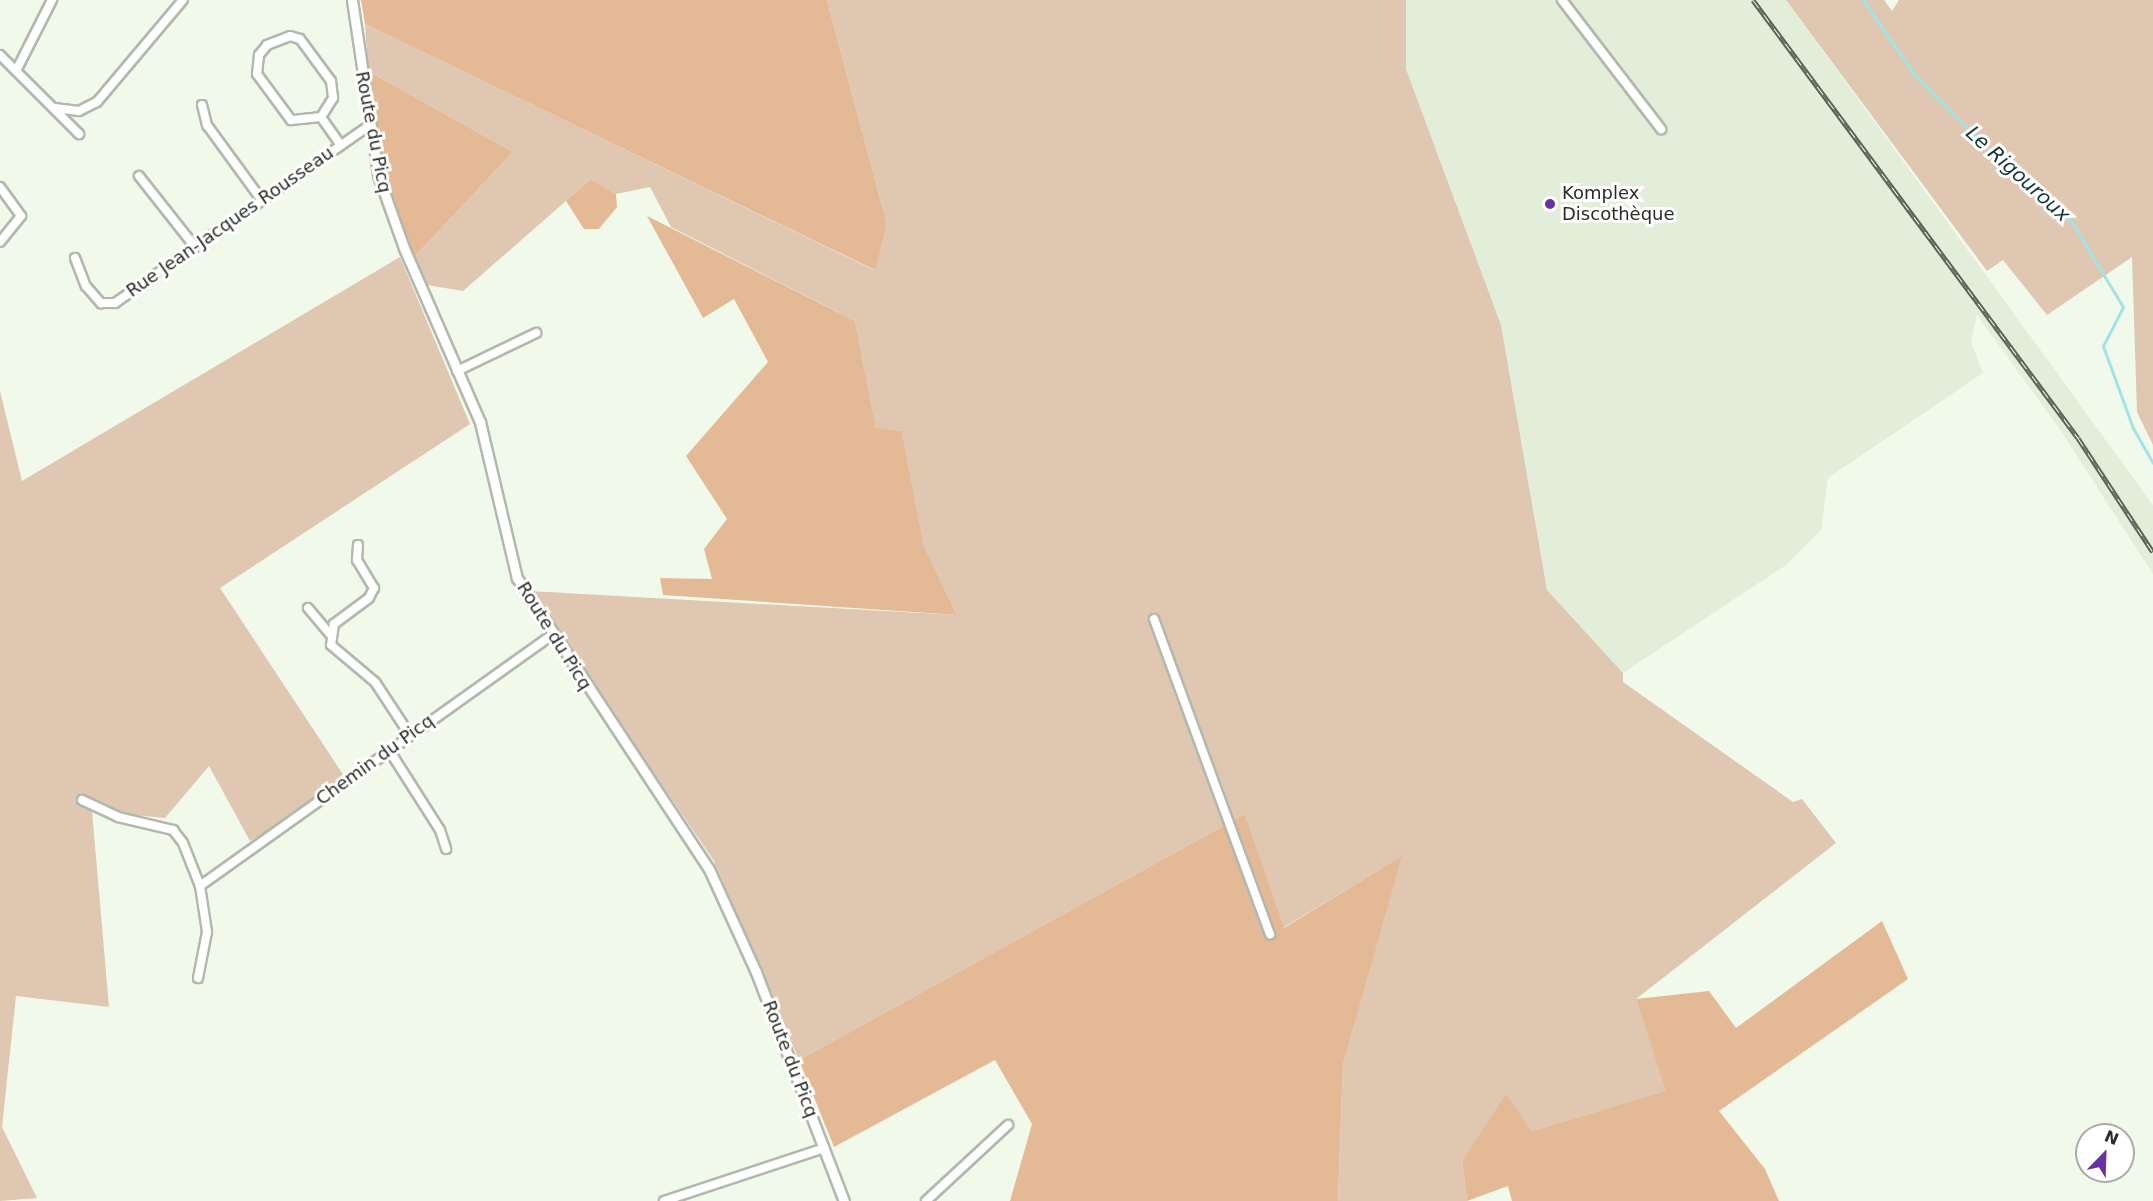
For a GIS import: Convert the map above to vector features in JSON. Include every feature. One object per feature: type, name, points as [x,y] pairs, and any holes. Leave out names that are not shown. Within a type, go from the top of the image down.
[{"type":"street","points":[[16,70],[52,0]]},
{"type":"street","points":[[55,108],[79,111],[97,102],[183,0]]},
{"type":"street","name":"Route du Picq","points":[[352,0],[378,175],[404,248],[480,422],[517,578],[550,636],[709,869],[756,972],[844,1201]]},
{"type":"street","points":[[1562,0],[1661,129]]},
{"type":"street","points":[[290,36],[307,46],[333,89],[321,117],[300,122],[284,115],[257,74],[259,55],[267,45],[290,36]]},
{"type":"street","points":[[0,55],[79,134]]},
{"type":"street","points":[[201,105],[207,125],[261,199]]},
{"type":"street","points":[[321,117],[340,144]]},
{"type":"street","name":"Rue Jean-Jacques Rousseau","points":[[75,258],[86,286],[101,303],[115,303],[370,124]]},
{"type":"street","points":[[139,176],[195,247]]},
{"type":"street","points":[[0,187],[21,216],[0,242]]},
{"type":"street","points":[[457,371],[536,333]]},
{"type":"street","points":[[358,545],[357,560],[374,588],[369,598],[334,624],[330,634],[331,645],[375,682],[410,735]]},
{"type":"street","points":[[308,608],[330,634]]},
{"type":"street","points":[[1154,619],[1269,934]]},
{"type":"street","name":"Chemin du Picq","points":[[200,886],[550,636]]},
{"type":"street","points":[[388,750],[440,830],[446,849]]},
{"type":"street","points":[[82,800],[118,817],[173,830],[200,886],[207,932],[198,978]]},
{"type":"street","points":[[926,1201],[1008,1125]]},
{"type":"street","points":[[664,1201],[824,1148]]},
{"type":"shaded area","points":[[361,0],[827,0],[887,224],[875,270],[365,24]]},
{"type":"shaded area","points":[[827,0],[1406,0],[1406,69],[1501,325],[1547,590],[1623,673],[1623,682],[1793,802],[1802,799],[1836,843],[1636,999],[1667,1091],[1532,1131],[1506,1095],[1462,1160],[1467,1201],[1338,1201],[1343,1065],[1401,857],[1283,928],[1245,814],[799,1060],[714,861],[530,591],[957,615],[924,546],[902,431],[876,429],[855,321],[671,227],[650,187],[616,194],[591,179],[463,291],[427,285],[414,257],[513,152],[368,71],[365,24],[874,270],[887,224]]},
{"type":"shaded area","points":[[1406,0],[1786,0],[2153,505],[2153,574],[2059,428],[1977,315],[1971,342],[1983,373],[1828,478],[1821,530],[1786,565],[1623,673],[1547,590],[1501,325],[1406,69]]},
{"type":"shaded area","points":[[1786,0],[1884,0],[1892,11],[1899,0],[2153,0],[2153,445],[2137,412],[2132,257],[2047,315],[2003,260],[1987,271]]},
{"type":"shaded area","points":[[368,71],[513,152],[414,257],[385,177]]},
{"type":"shaded area","points":[[591,179],[616,194],[617,207],[599,229],[584,229],[566,201]]},
{"type":"shaded area","points":[[647,216],[855,321],[876,428],[902,431],[924,546],[957,615],[663,595],[660,578],[712,579],[704,549],[727,519],[686,456],[768,362],[734,299],[703,318]]},
{"type":"shaded area","points":[[400,257],[470,424],[220,588],[350,785],[250,841],[209,766],[165,818],[92,811],[109,1007],[16,996],[2,1127],[37,1198],[0,1201],[0,391],[22,481]]},
{"type":"shaded area","points":[[1245,814],[1284,928],[1402,856],[1343,1065],[1338,1201],[1010,1201],[1032,1124],[995,1060],[834,1147],[799,1060]]},
{"type":"shaded area","points":[[1882,921],[1908,979],[1719,1111],[1765,1169],[1779,1201],[1512,1201],[1508,1186],[1467,1201],[1462,1160],[1506,1094],[1532,1131],[1666,1091],[1636,999],[1709,991],[1736,1028]]},
{"type":"waterway","name":"Le Rigouroux","points":[[1863,0],[1915,75],[2019,182],[2071,221],[2123,307],[2103,346],[2133,428],[2153,463]]},
{"type":"railway","points":[[1753,0],[2078,438],[2153,552]]},
{"type":"place","name":"Komplex Discothèque","points":[[1550,204]]}]
